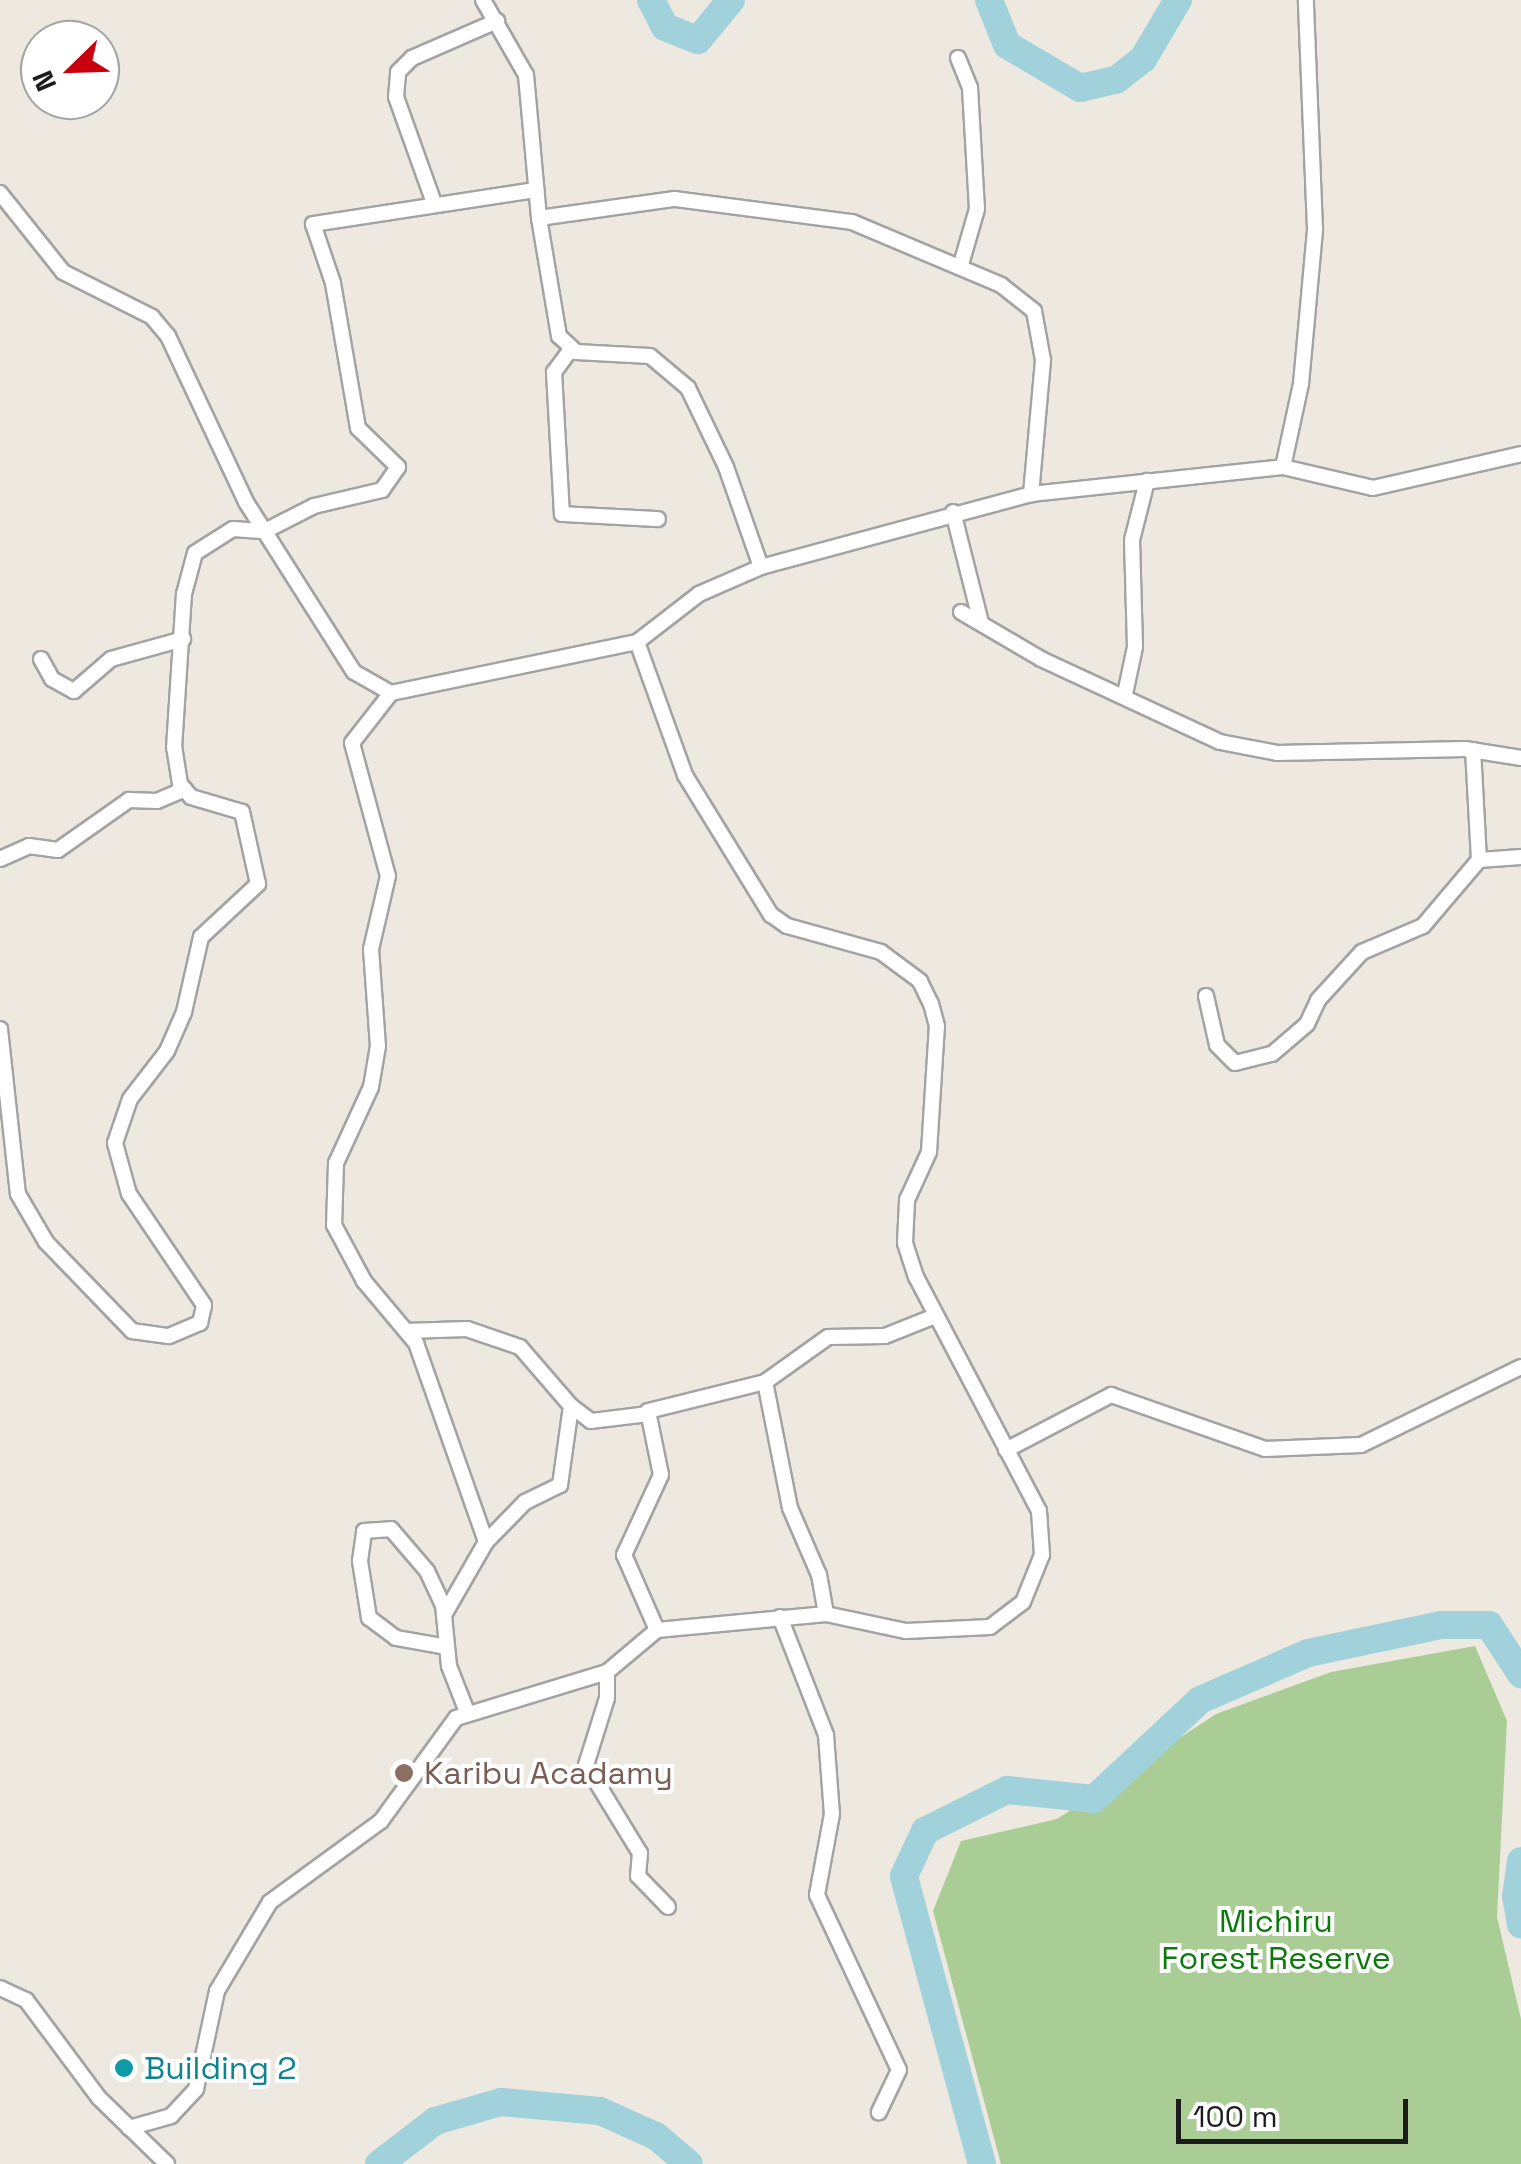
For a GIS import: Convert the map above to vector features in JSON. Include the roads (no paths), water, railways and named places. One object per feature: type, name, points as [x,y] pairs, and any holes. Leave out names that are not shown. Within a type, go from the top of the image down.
[{"type":"street","points":[[483,0],[526,75],[538,218],[558,336],[570,349],[650,356],[688,388],[726,467],[761,567]]},
{"type":"street","points":[[1283,467],[1301,384],[1315,230],[1306,0]]},
{"type":"street","points":[[434,203],[396,97],[398,72],[412,58],[497,21]]},
{"type":"street","points":[[958,58],[970,88],[976,208],[960,268]]},
{"type":"street","points":[[0,1029],[18,1194],[46,1242],[132,1331],[169,1336],[200,1323],[204,1305],[129,1194],[115,1142],[130,1099],[178,1025],[201,937],[258,884],[242,812],[191,798],[184,789],[174,748],[184,594],[196,553],[233,530],[265,531],[314,506],[382,490],[398,467],[358,428],[333,283],[313,224],[536,190]]},
{"type":"street","points":[[0,193],[63,272],[152,317],[168,336],[265,531],[354,672],[391,693]]},
{"type":"street","points":[[538,218],[675,199],[852,222],[1023,298],[1034,311],[1043,360],[1031,494]]},
{"type":"street","points":[[570,349],[554,372],[562,514],[658,519]]},
{"type":"street","points":[[486,1542],[454,1440],[406,1331],[364,1280],[334,1225],[336,1163],[371,1087],[378,1046],[372,949],[388,876],[352,744],[391,693],[637,642],[699,594],[761,567],[1031,494],[1283,467],[1373,488],[1521,454]]},
{"type":"street","points":[[1125,694],[1135,647],[1132,540],[1147,480]]},
{"type":"street","points":[[953,512],[981,623]]},
{"type":"street","points":[[961,612],[1072,674],[1125,694],[1220,742],[1277,753],[1474,750],[1521,758]]},
{"type":"street","points":[[40,659],[52,679],[74,691],[110,660],[183,639]]},
{"type":"street","points":[[129,2128],[171,2116],[196,2089],[218,1992],[270,1902],[381,1821],[430,1746],[467,1712],[607,1672],[657,1630],[826,1614],[937,1632],[990,1627],[1010,1618],[1034,1578],[1043,1536],[1039,1510],[916,1277],[903,1221],[929,1152],[938,1026],[932,1004],[920,980],[893,959],[787,926],[771,915],[685,775],[637,642]]},
{"type":"street","points":[[1206,996],[1216,1045],[1235,1063],[1272,1054],[1307,1024],[1318,1000],[1362,952],[1423,926],[1479,860],[1474,750]]},
{"type":"street","points":[[0,859],[30,846],[58,850],[129,800],[157,802],[184,789]]},
{"type":"street","points":[[1479,860],[1521,857]]},
{"type":"street","points":[[406,1331],[467,1329],[520,1346],[571,1406],[591,1421],[648,1414],[765,1382],[828,1337],[885,1336],[936,1316]]},
{"type":"street","points":[[1006,1450],[1112,1396],[1265,1449],[1361,1446],[1521,1367]]},
{"type":"street","points":[[765,1382],[790,1508],[819,1575],[826,1614]]},
{"type":"street","points":[[444,1615],[486,1542],[525,1502],[560,1484],[571,1406]]},
{"type":"street","points":[[648,1414],[661,1475],[624,1555],[657,1630]]},
{"type":"street","points":[[447,1646],[396,1638],[369,1618],[360,1561],[364,1532],[392,1529],[427,1571],[444,1615],[447,1646],[467,1712]]},
{"type":"street","points":[[780,1617],[826,1735],[832,1814],[818,1895],[899,2070],[879,2112]]},
{"type":"street","points":[[607,1672],[607,1698],[586,1765],[640,1852],[638,1876],[668,1907]]},
{"type":"street","points":[[0,1988],[32,2007],[129,2128],[167,2164]]},
{"type":"waterway","points":[[651,0],[665,27],[698,40],[731,0]]},
{"type":"waterway","points":[[989,0],[1007,45],[1080,88],[1116,80],[1143,59],[1178,0]]},
{"type":"waterway","points":[[982,2164],[904,1876],[925,1831],[1007,1790],[1094,1799],[1200,1700],[1308,1653],[1441,1625],[1489,1625],[1521,1674]]},
{"type":"waterway","points":[[1521,1861],[1516,1896],[1521,1925]]},
{"type":"waterway","points":[[379,2164],[435,2121],[501,2102],[600,2111],[656,2136],[689,2164]]},
{"type":"place","name":"Karibu Acadamy","points":[[404,1773]]},
{"type":"place","name":"Building 2","points":[[124,2068]]},
{"type":"park label","name":"Michiru Forest Reserve","points":[[1276,1940]]}]
